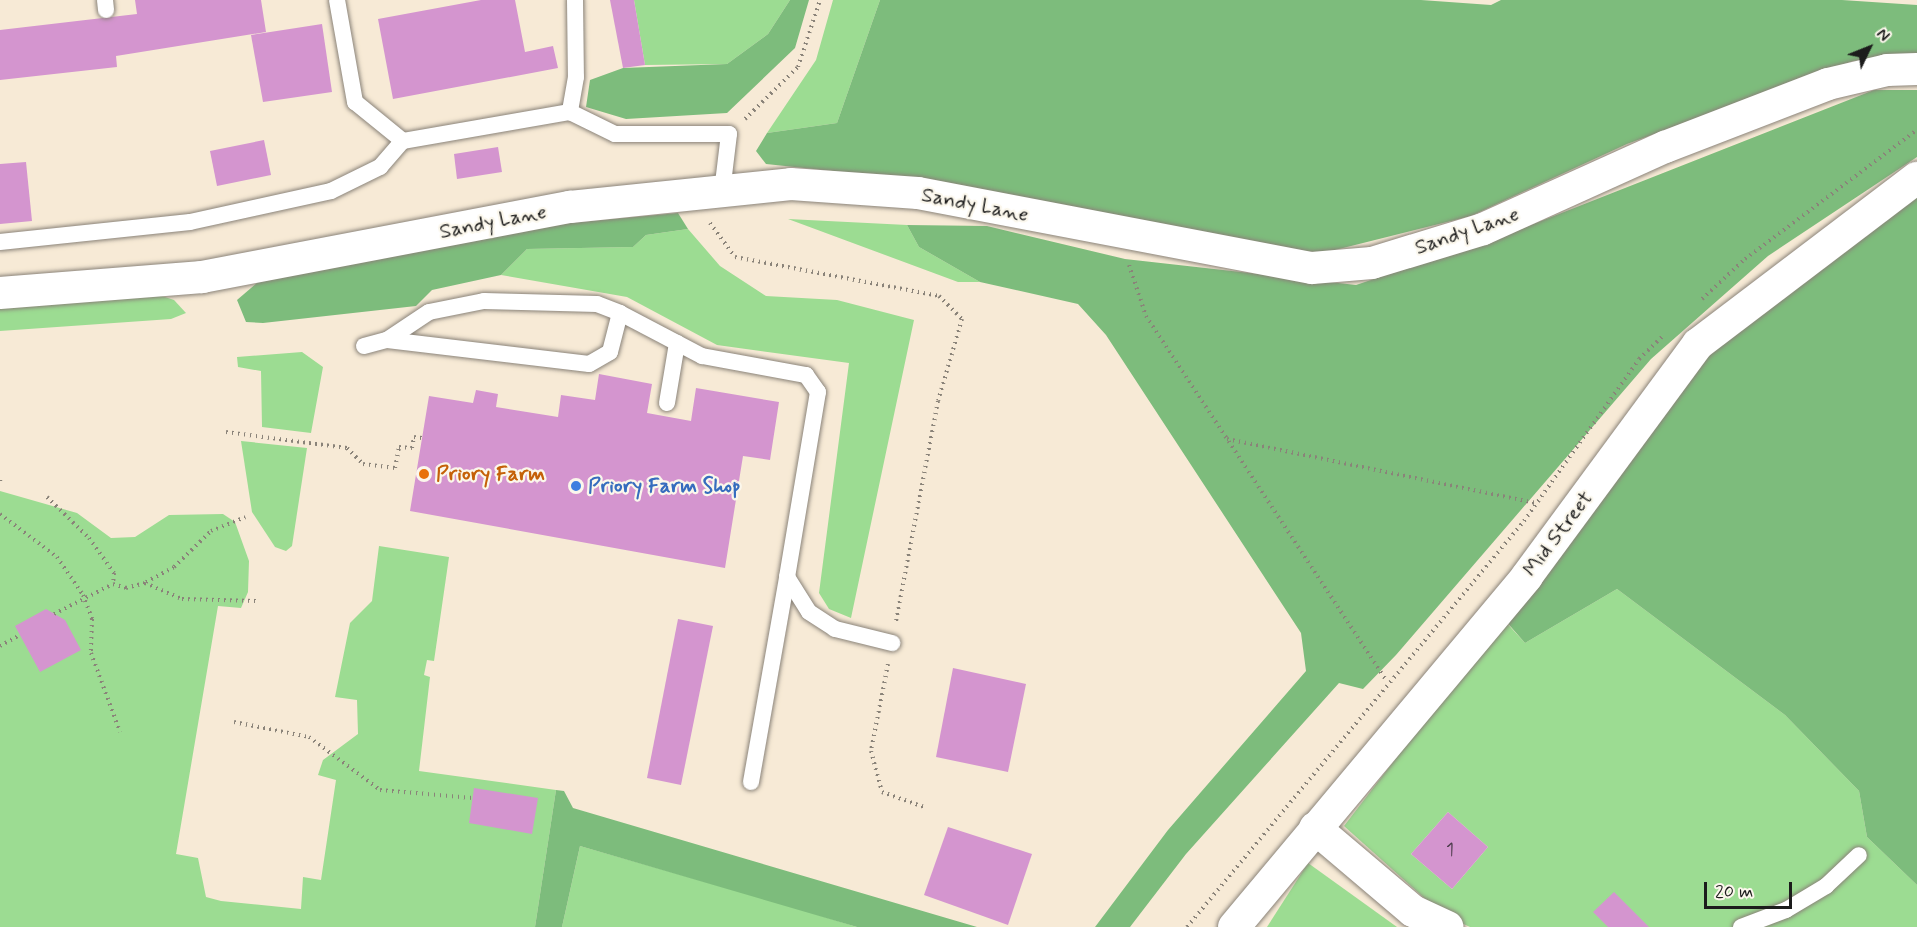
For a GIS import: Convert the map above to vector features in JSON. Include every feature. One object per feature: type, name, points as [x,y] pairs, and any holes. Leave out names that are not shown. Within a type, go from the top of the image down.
[{"type":"street","name":"Sandy Lane","points":[[0,293],[202,276],[570,207],[791,184],[918,193],[1312,268],[1372,263],[1483,230],[1665,147],[1828,84],[1887,70],[1917,69]]},
{"type":"street","name":"Mid Street","points":[[1234,927],[1527,576],[1698,344],[1917,178]]},
{"type":"street","points":[[1315,828],[1413,912],[1448,927]]},
{"type":"lane","points":[[337,0],[355,102],[403,141]]},
{"type":"lane","points":[[570,112],[576,76],[575,0]]},
{"type":"lane","points":[[0,242],[190,222],[331,191],[380,167],[403,141],[570,112],[615,134],[729,134],[722,192]]},
{"type":"lane","points":[[364,346],[387,340],[429,312],[484,301],[597,304],[620,313],[702,356],[806,375],[818,392],[751,782]]},
{"type":"lane","points":[[387,340],[589,364],[610,352],[620,313]]},
{"type":"lane","points":[[667,403],[677,343]]},
{"type":"lane","points":[[787,577],[809,612],[835,629],[892,643]]},
{"type":"lane","points":[[1741,927],[1786,910],[1826,885],[1859,855]]},
{"type":"path","points":[[729,134],[798,67],[820,0]]},
{"type":"path","points":[[722,192],[709,225],[735,257],[939,296],[962,319],[938,401],[871,751],[882,792],[924,807]]},
{"type":"path","points":[[1119,233],[1146,316],[1387,681]]},
{"type":"path","points":[[226,432],[346,448],[363,464],[395,468],[399,447],[412,447],[414,437],[422,438]]},
{"type":"path","points":[[1227,438],[1536,503]]},
{"type":"path","points":[[47,497],[89,538],[114,573],[113,584]]},
{"type":"path","points":[[0,514],[57,556],[83,595],[92,619],[91,653],[120,732]]},
{"type":"path","points":[[54,614],[83,595],[113,584],[126,588],[145,583],[174,567],[212,531],[244,517]]},
{"type":"path","points":[[145,583],[182,599],[256,601]]},
{"type":"path","points":[[0,646],[20,635]]},
{"type":"path","points":[[234,722],[309,737],[380,790],[473,798]]},
{"type":"green space","points":[[634,0],[790,0],[768,34],[727,64],[645,65]]},
{"type":"green space","points":[[790,0],[809,0],[795,48],[727,113],[626,119],[586,107],[590,80],[623,68],[727,64],[768,34]]},
{"type":"green space","points":[[833,0],[880,0],[837,123],[767,133],[816,60]]},
{"type":"green space","points":[[880,0],[1421,0],[1491,5],[1501,0],[1842,0],[1917,5],[1917,55],[1853,61],[1627,144],[1471,216],[1323,253],[1205,241],[890,177],[766,164],[756,151],[767,133],[837,123]]},
{"type":"green space","points":[[1874,90],[1917,90],[1917,157],[1768,256],[1651,359],[1396,655],[1363,689],[1339,683],[1186,854],[1130,927],[1095,927],[1168,830],[1306,671],[1301,633],[1106,335],[1078,304],[980,282],[919,247],[907,225],[987,226],[1125,259],[1356,285],[1508,234]]},
{"type":"green space","points":[[1917,196],[1917,885],[1867,837],[1859,791],[1785,715],[1617,589],[1525,643],[1504,619],[1719,340]]},
{"type":"green space","points":[[678,213],[688,229],[646,235],[633,247],[527,249],[501,275],[432,290],[416,306],[263,323],[246,322],[237,300],[258,282],[559,224]]},
{"type":"green space","points":[[788,219],[907,225],[919,247],[980,282],[958,282]]},
{"type":"green space","points":[[688,229],[720,266],[766,296],[837,300],[914,320],[851,618],[829,609],[819,593],[849,363],[717,345],[627,297],[501,275],[527,249],[633,247],[646,235]]},
{"type":"green space","points":[[159,295],[174,300],[186,313],[171,319],[0,331],[0,307]]},
{"type":"green space","points":[[302,352],[323,367],[311,433],[262,427],[261,371],[238,367],[237,357]]},
{"type":"green space","points":[[241,441],[307,448],[292,546],[286,551],[275,547],[252,512]]},
{"type":"green space","points":[[0,491],[77,513],[111,538],[135,537],[169,515],[223,514],[235,522],[249,561],[248,592],[241,608],[218,606],[176,854],[198,858],[206,897],[221,901],[301,909],[303,877],[321,880],[336,780],[318,775],[323,760],[358,734],[357,700],[335,697],[350,623],[372,601],[379,546],[449,557],[434,661],[427,660],[424,675],[430,677],[419,771],[556,790],[535,927],[0,927]]},
{"type":"green space","points":[[1617,589],[1785,715],[1859,791],[1867,837],[1917,885],[1917,927],[1470,927],[1442,914],[1344,826],[1503,619],[1525,643]],"holes":[[[1448,812],[1488,847],[1452,889],[1411,854]]]},
{"type":"green space","points":[[556,790],[564,791],[573,808],[977,927],[857,927],[580,846],[562,927],[535,927]]},
{"type":"green space","points":[[580,846],[789,906],[857,927],[562,927]]},
{"type":"green space","points":[[1308,863],[1397,927],[1267,927]]},
{"type":"building","points":[[135,0],[261,0],[266,32],[116,56],[117,67],[0,80],[0,30],[137,14]]},
{"type":"building","points":[[481,0],[515,0],[525,52],[553,46],[558,68],[393,99],[378,19]]},
{"type":"building","points":[[610,0],[634,0],[645,65],[623,68]]},
{"type":"building","points":[[322,24],[332,92],[263,102],[251,35]]},
{"type":"building","points":[[264,140],[271,175],[217,186],[210,151]]},
{"type":"building","points":[[498,147],[502,172],[457,179],[454,154]]},
{"type":"building","points":[[26,162],[32,221],[0,224],[0,164]]},
{"type":"building","name":"Priory Farm Shop","points":[[599,374],[652,384],[647,413],[691,421],[696,388],[779,402],[770,460],[743,456],[725,568],[410,511],[429,396],[473,403],[476,390],[498,394],[496,407],[558,417],[561,395],[595,400]]},
{"type":"building","points":[[46,609],[65,620],[81,650],[40,672],[15,626]]},
{"type":"building","points":[[678,619],[713,626],[681,785],[647,778]]},
{"type":"building","points":[[953,668],[1026,684],[1008,772],[936,757]]},
{"type":"building","points":[[474,788],[538,798],[532,834],[469,823]]},
{"type":"building","points":[[1448,812],[1488,847],[1452,889],[1411,854]]},
{"type":"building","points":[[948,827],[1032,854],[1008,925],[924,895]]},
{"type":"building","points":[[1614,892],[1649,927],[1608,927],[1593,912]]},
{"type":"place","name":"Priory Farm","points":[[424,474]]},
{"type":"place","name":"Priory Farm Shop","points":[[576,486]]}]
